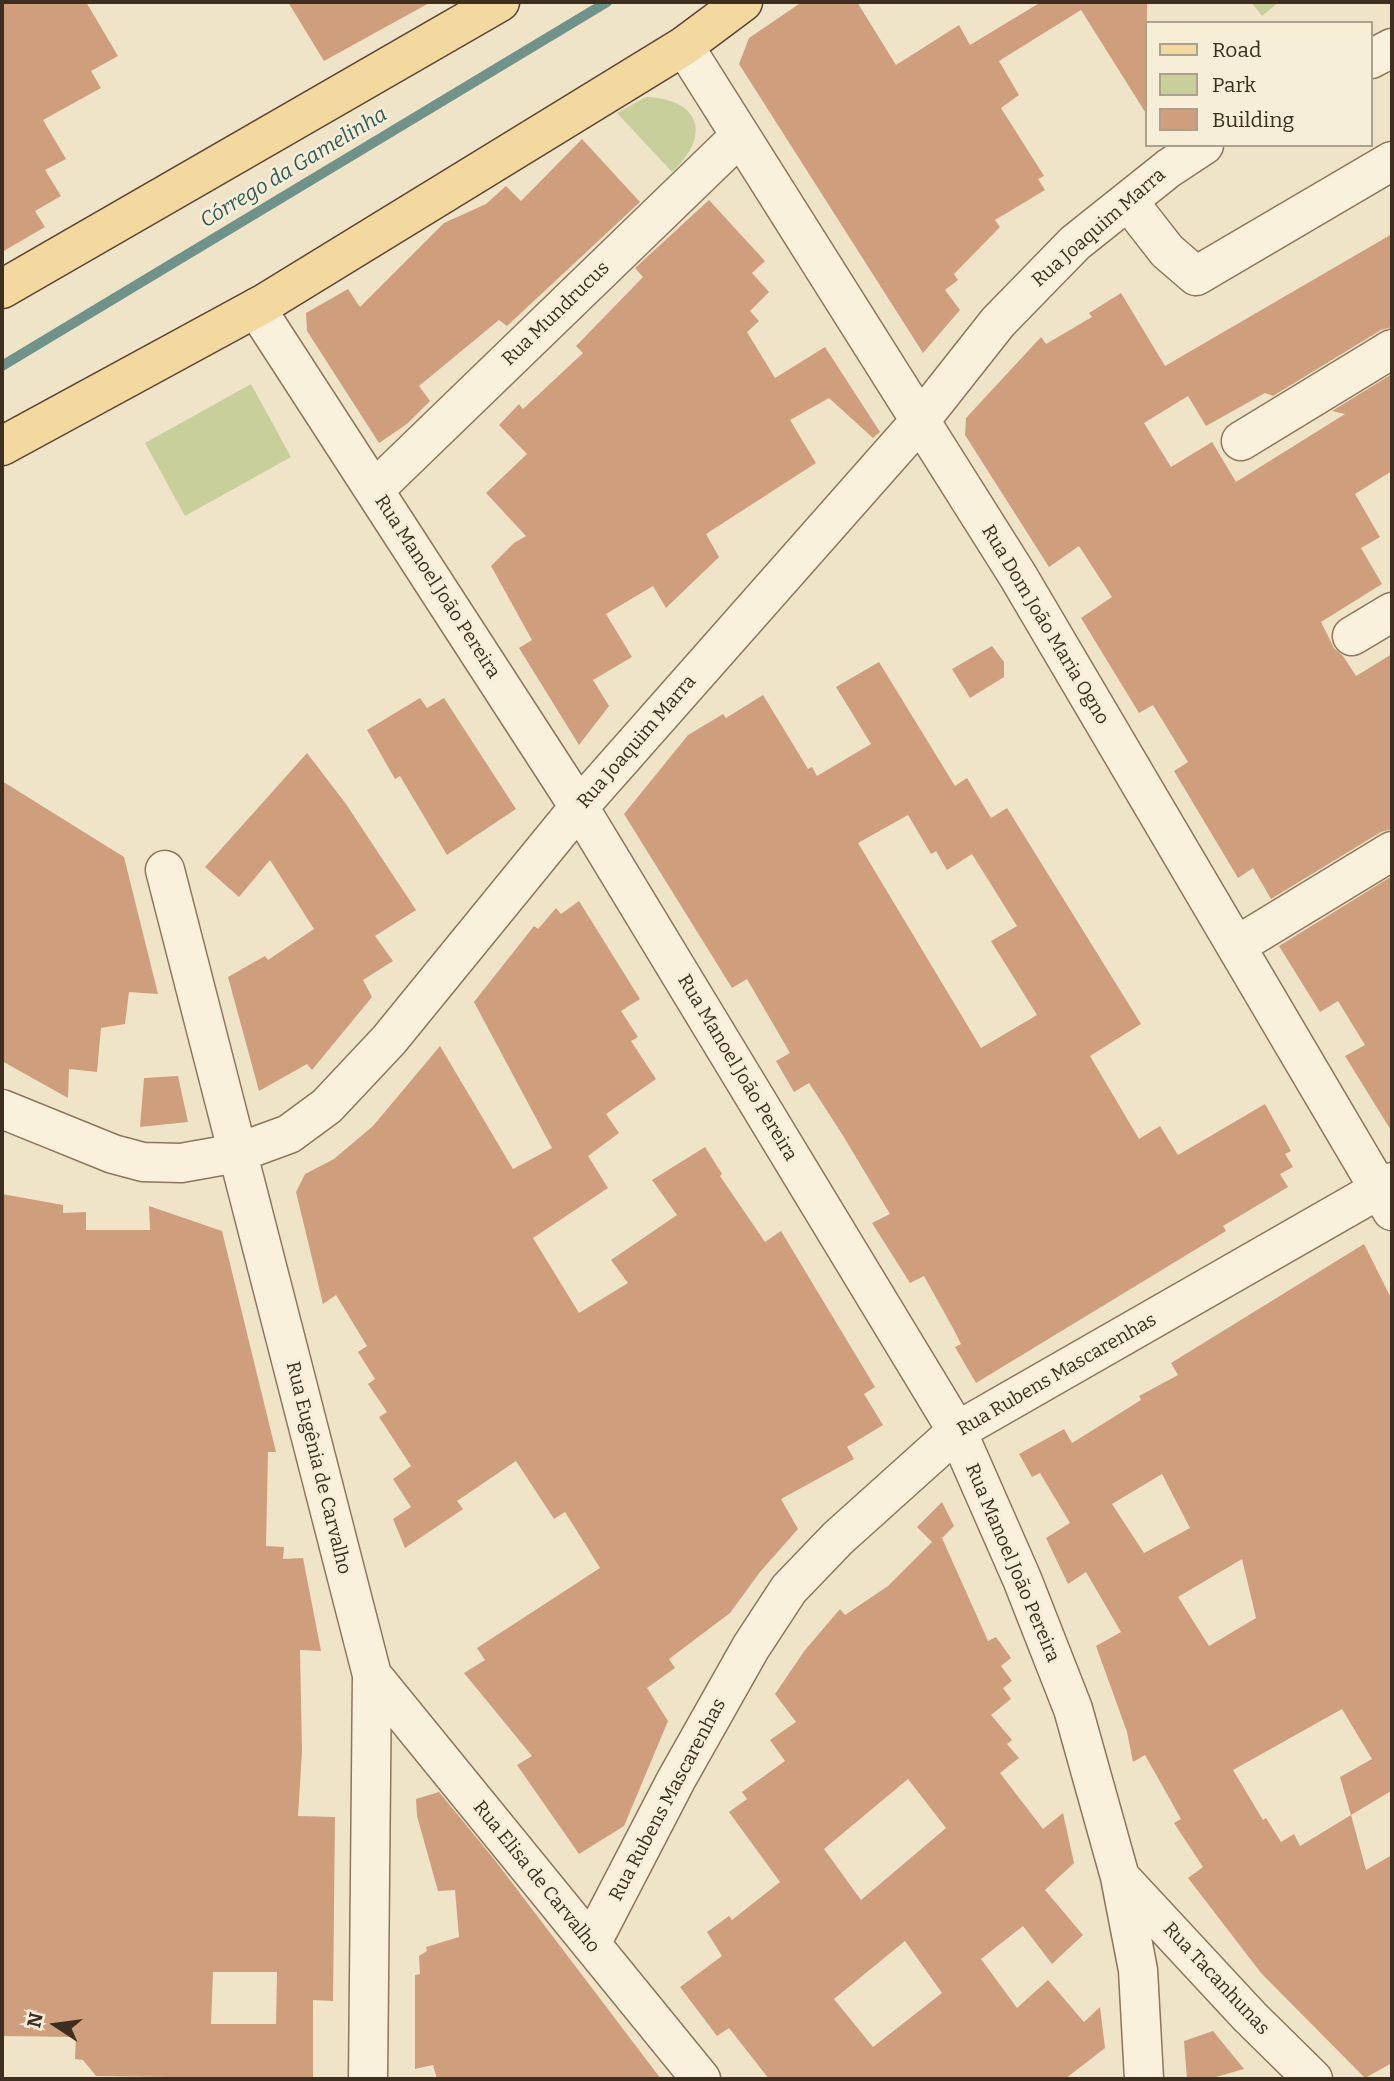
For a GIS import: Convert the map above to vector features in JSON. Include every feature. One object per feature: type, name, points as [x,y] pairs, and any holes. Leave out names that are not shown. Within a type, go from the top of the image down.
[{"type":"main road","points":[[2,289],[500,2]]},
{"type":"main road","points":[[2,446],[256,308],[684,46],[743,2]]},
{"type":"street","name":"Rua Dom João Maria Ogno","points":[[684,46],[739,138],[1017,576],[1236,946],[1388,1194]]},
{"type":"street","points":[[1373,58],[1392,48]]},
{"type":"street","name":"Rua Mundrucus","points":[[374,490],[739,138]]},
{"type":"street","name":"Rua Joaquim Marra","points":[[2,1109],[113,1154],[143,1163],[181,1163],[237,1153],[289,1134],[327,1106],[389,1040],[579,807],[919,422],[998,322],[1075,243],[1169,168],[1201,147]]},
{"type":"street","points":[[1128,201],[1167,251],[1196,276],[1392,161]]},
{"type":"street","name":"Rua Manoel João Pereira","points":[[256,308],[579,807],[957,1431],[1022,1579],[1073,1709],[1120,1877],[1138,1970],[1144,2079]]},
{"type":"street","points":[[1241,441],[1392,349]]},
{"type":"street","points":[[1352,636],[1392,612]]},
{"type":"street","points":[[1236,946],[1392,851]]},
{"type":"street","name":"Rua Eugênia de Carvalho","points":[[165,870],[372,1675],[368,2079]]},
{"type":"street","name":"Rua Rubens Mascarenhas","points":[[591,1944],[676,1780],[751,1647],[789,1589],[838,1538],[957,1431],[1388,1194]]},
{"type":"street","name":"Rua Elisa de Carvalho","points":[[372,1675],[701,2079]]},
{"type":"street","name":"Rua Tacanhunas","points":[[1120,1877],[1250,2017],[1313,2079]]},
{"type":"green space","points":[[1251,2],[1279,2],[1262,16]]},
{"type":"green space","points":[[646,97],[665,99],[679,105],[689,112],[695,122],[696,133],[692,146],[672,172],[617,113]]},
{"type":"green space","points":[[251,384],[291,457],[185,516],[145,443]]},
{"type":"building","points":[[2,2],[86,2],[118,56],[91,71],[101,88],[43,120],[66,159],[45,170],[61,196],[35,211],[45,227],[2,252]]},
{"type":"building","points":[[288,2],[431,2],[324,61]]},
{"type":"building","points":[[802,2],[857,2],[896,65],[959,25],[970,45],[1041,2],[1147,2],[1146,113],[1081,10],[999,61],[1019,95],[1001,108],[1044,176],[1038,179],[1045,190],[995,220],[1000,227],[954,274],[958,280],[945,290],[960,310],[923,353],[739,64],[749,38]]},
{"type":"building","points":[[582,139],[640,202],[507,326],[499,320],[419,386],[430,401],[407,424],[379,443],[307,331],[306,313],[348,289],[360,307],[444,223],[486,204],[506,186],[521,201]]},
{"type":"building","points":[[709,200],[765,261],[752,273],[769,292],[750,311],[759,321],[747,332],[775,378],[825,347],[880,432],[873,438],[829,398],[790,420],[816,463],[706,534],[719,557],[666,608],[653,586],[606,614],[632,657],[593,680],[609,706],[579,745],[519,648],[532,640],[491,566],[514,543],[526,536],[486,493],[527,454],[499,425],[519,404],[523,409],[583,353],[576,346],[643,277],[635,268]]},
{"type":"building","points":[[1392,234],[1392,327],[1381,330],[1273,396],[1265,393],[1206,426],[1188,396],[1144,423],[1171,467],[1212,442],[1236,482],[1345,414],[1332,411],[1392,374],[1392,471],[1355,494],[1380,537],[1361,548],[1382,584],[1321,622],[1334,648],[1343,656],[1356,676],[1392,654],[1392,829],[1381,832],[1271,899],[1253,868],[1238,878],[1174,771],[1188,762],[1153,705],[1139,713],[1081,618],[1112,597],[1079,546],[1049,567],[965,435],[966,418],[1041,337],[1046,344],[1092,317],[1089,313],[1121,293],[1165,366]]},
{"type":"building","points":[[992,646],[1004,662],[1004,677],[970,698],[952,669]]},
{"type":"building","points":[[879,662],[955,786],[967,778],[991,818],[1007,808],[1141,1024],[1090,1056],[1139,1139],[1160,1126],[1178,1155],[1265,1104],[1291,1151],[1285,1154],[1293,1167],[1280,1174],[1288,1187],[1223,1226],[1226,1231],[976,1383],[955,1347],[961,1344],[924,1276],[910,1283],[872,1223],[890,1214],[842,1134],[809,1083],[794,1092],[776,1061],[790,1053],[747,979],[732,988],[624,814],[688,735],[723,714],[726,718],[763,695],[808,769],[812,767],[817,776],[871,744],[836,687]],"holes":[[[908,815],[931,854],[936,851],[947,870],[972,854],[1017,926],[991,941],[1037,1015],[981,1048],[858,843]]]},
{"type":"building","points":[[420,698],[427,708],[444,698],[516,809],[447,855],[400,776],[395,779],[367,730]]},
{"type":"building","points":[[307,753],[346,804],[416,910],[375,936],[393,961],[363,980],[372,997],[312,1070],[307,1064],[259,1091],[228,977],[265,956],[268,960],[314,929],[270,860],[239,897],[205,867]]},
{"type":"building","points":[[2,781],[124,857],[158,994],[129,992],[125,1024],[101,1028],[97,1072],[69,1069],[68,1098],[2,1061]]},
{"type":"building","points":[[1392,876],[1392,1132],[1345,1056],[1365,1045],[1338,1001],[1320,1012],[1279,946]]},
{"type":"building","points":[[579,901],[640,999],[621,1011],[638,1037],[631,1041],[656,1079],[606,1114],[619,1133],[588,1156],[608,1188],[533,1238],[579,1313],[628,1283],[611,1260],[677,1215],[652,1180],[705,1147],[722,1174],[720,1176],[765,1242],[781,1231],[875,1387],[864,1394],[883,1425],[847,1447],[854,1459],[781,1499],[798,1529],[760,1572],[730,1613],[669,1659],[675,1668],[647,1688],[668,1721],[624,1826],[579,1854],[517,1765],[532,1756],[464,1673],[485,1660],[477,1648],[600,1568],[565,1512],[554,1519],[516,1461],[457,1501],[463,1509],[405,1548],[393,1519],[411,1507],[393,1479],[411,1466],[379,1417],[387,1412],[368,1384],[375,1379],[358,1352],[367,1346],[336,1295],[323,1304],[296,1192],[305,1174],[334,1159],[373,1126],[440,1046],[513,1169],[552,1148],[474,1002],[534,926],[538,929],[556,908],[561,914]]},
{"type":"building","points":[[178,1076],[188,1122],[140,1127],[144,1078]]},
{"type":"building","points":[[2,1194],[63,1205],[63,1213],[86,1212],[86,1230],[150,1230],[149,1206],[222,1231],[276,1452],[268,1452],[266,1546],[284,1547],[283,1559],[303,1558],[321,1651],[300,1650],[302,1751],[298,1816],[335,1817],[333,2001],[313,2000],[313,2079],[96,2076],[83,2060],[75,2059],[76,2037],[2,2036]],"holes":[[[213,1972],[277,1972],[276,2024],[211,2024]]]},
{"type":"building","points":[[1364,1244],[1392,1300],[1392,1794],[1391,1791],[1351,1815],[1366,1870],[1392,1855],[1392,2063],[1365,2078],[1261,1973],[1188,1878],[1203,1867],[1174,1823],[1181,1819],[1145,1755],[1133,1762],[1127,1732],[1096,1646],[1121,1632],[1086,1572],[1068,1584],[1046,1538],[1070,1523],[1040,1473],[1032,1477],[1019,1454],[1064,1429],[1072,1443],[1141,1400],[1139,1396],[1178,1375],[1171,1363]],"holes":[[[1162,1474],[1190,1528],[1144,1553],[1112,1504]],[[1242,1559],[1256,1618],[1209,1646],[1178,1597]],[[1342,1709],[1372,1759],[1340,1777],[1351,1815],[1300,1846],[1294,1834],[1281,1842],[1266,1818],[1263,1820],[1233,1770]]]},
{"type":"building","points":[[942,1502],[954,1526],[942,1538],[988,1641],[996,1637],[1011,1658],[1001,1666],[1012,1681],[1003,1688],[1011,1699],[991,1715],[1012,1740],[1007,1744],[1019,1758],[1000,1773],[1043,1829],[1063,1813],[1074,1863],[1045,1890],[1083,1935],[1052,1964],[1023,1926],[981,1959],[1017,2008],[1048,1980],[1084,2022],[1100,2007],[1105,2048],[1065,2079],[769,2079],[729,2028],[717,2036],[680,1987],[722,1956],[707,1932],[729,1916],[732,1920],[780,1882],[729,1812],[747,1799],[742,1792],[785,1761],[770,1740],[796,1722],[775,1694],[805,1650],[840,1609],[845,1615],[888,1586],[932,1542],[917,1527]],"holes":[[[908,1779],[946,1828],[861,1900],[824,1849]],[[905,1941],[942,1993],[873,2047],[834,1999]]]},
{"type":"building","points":[[439,1792],[494,1859],[661,2079],[437,2079],[433,2065],[415,2069],[415,1975],[420,1974],[419,1956],[427,1951],[426,1947],[459,1937],[455,1890],[438,1891],[417,1816],[416,1799]]},
{"type":"building","points":[[1213,2031],[1244,2069],[1209,2079],[1187,2079],[1184,2041]]},
{"type":"waterway","name":"Córrego da Gamelinha","points":[[2,366],[607,2]]}]
